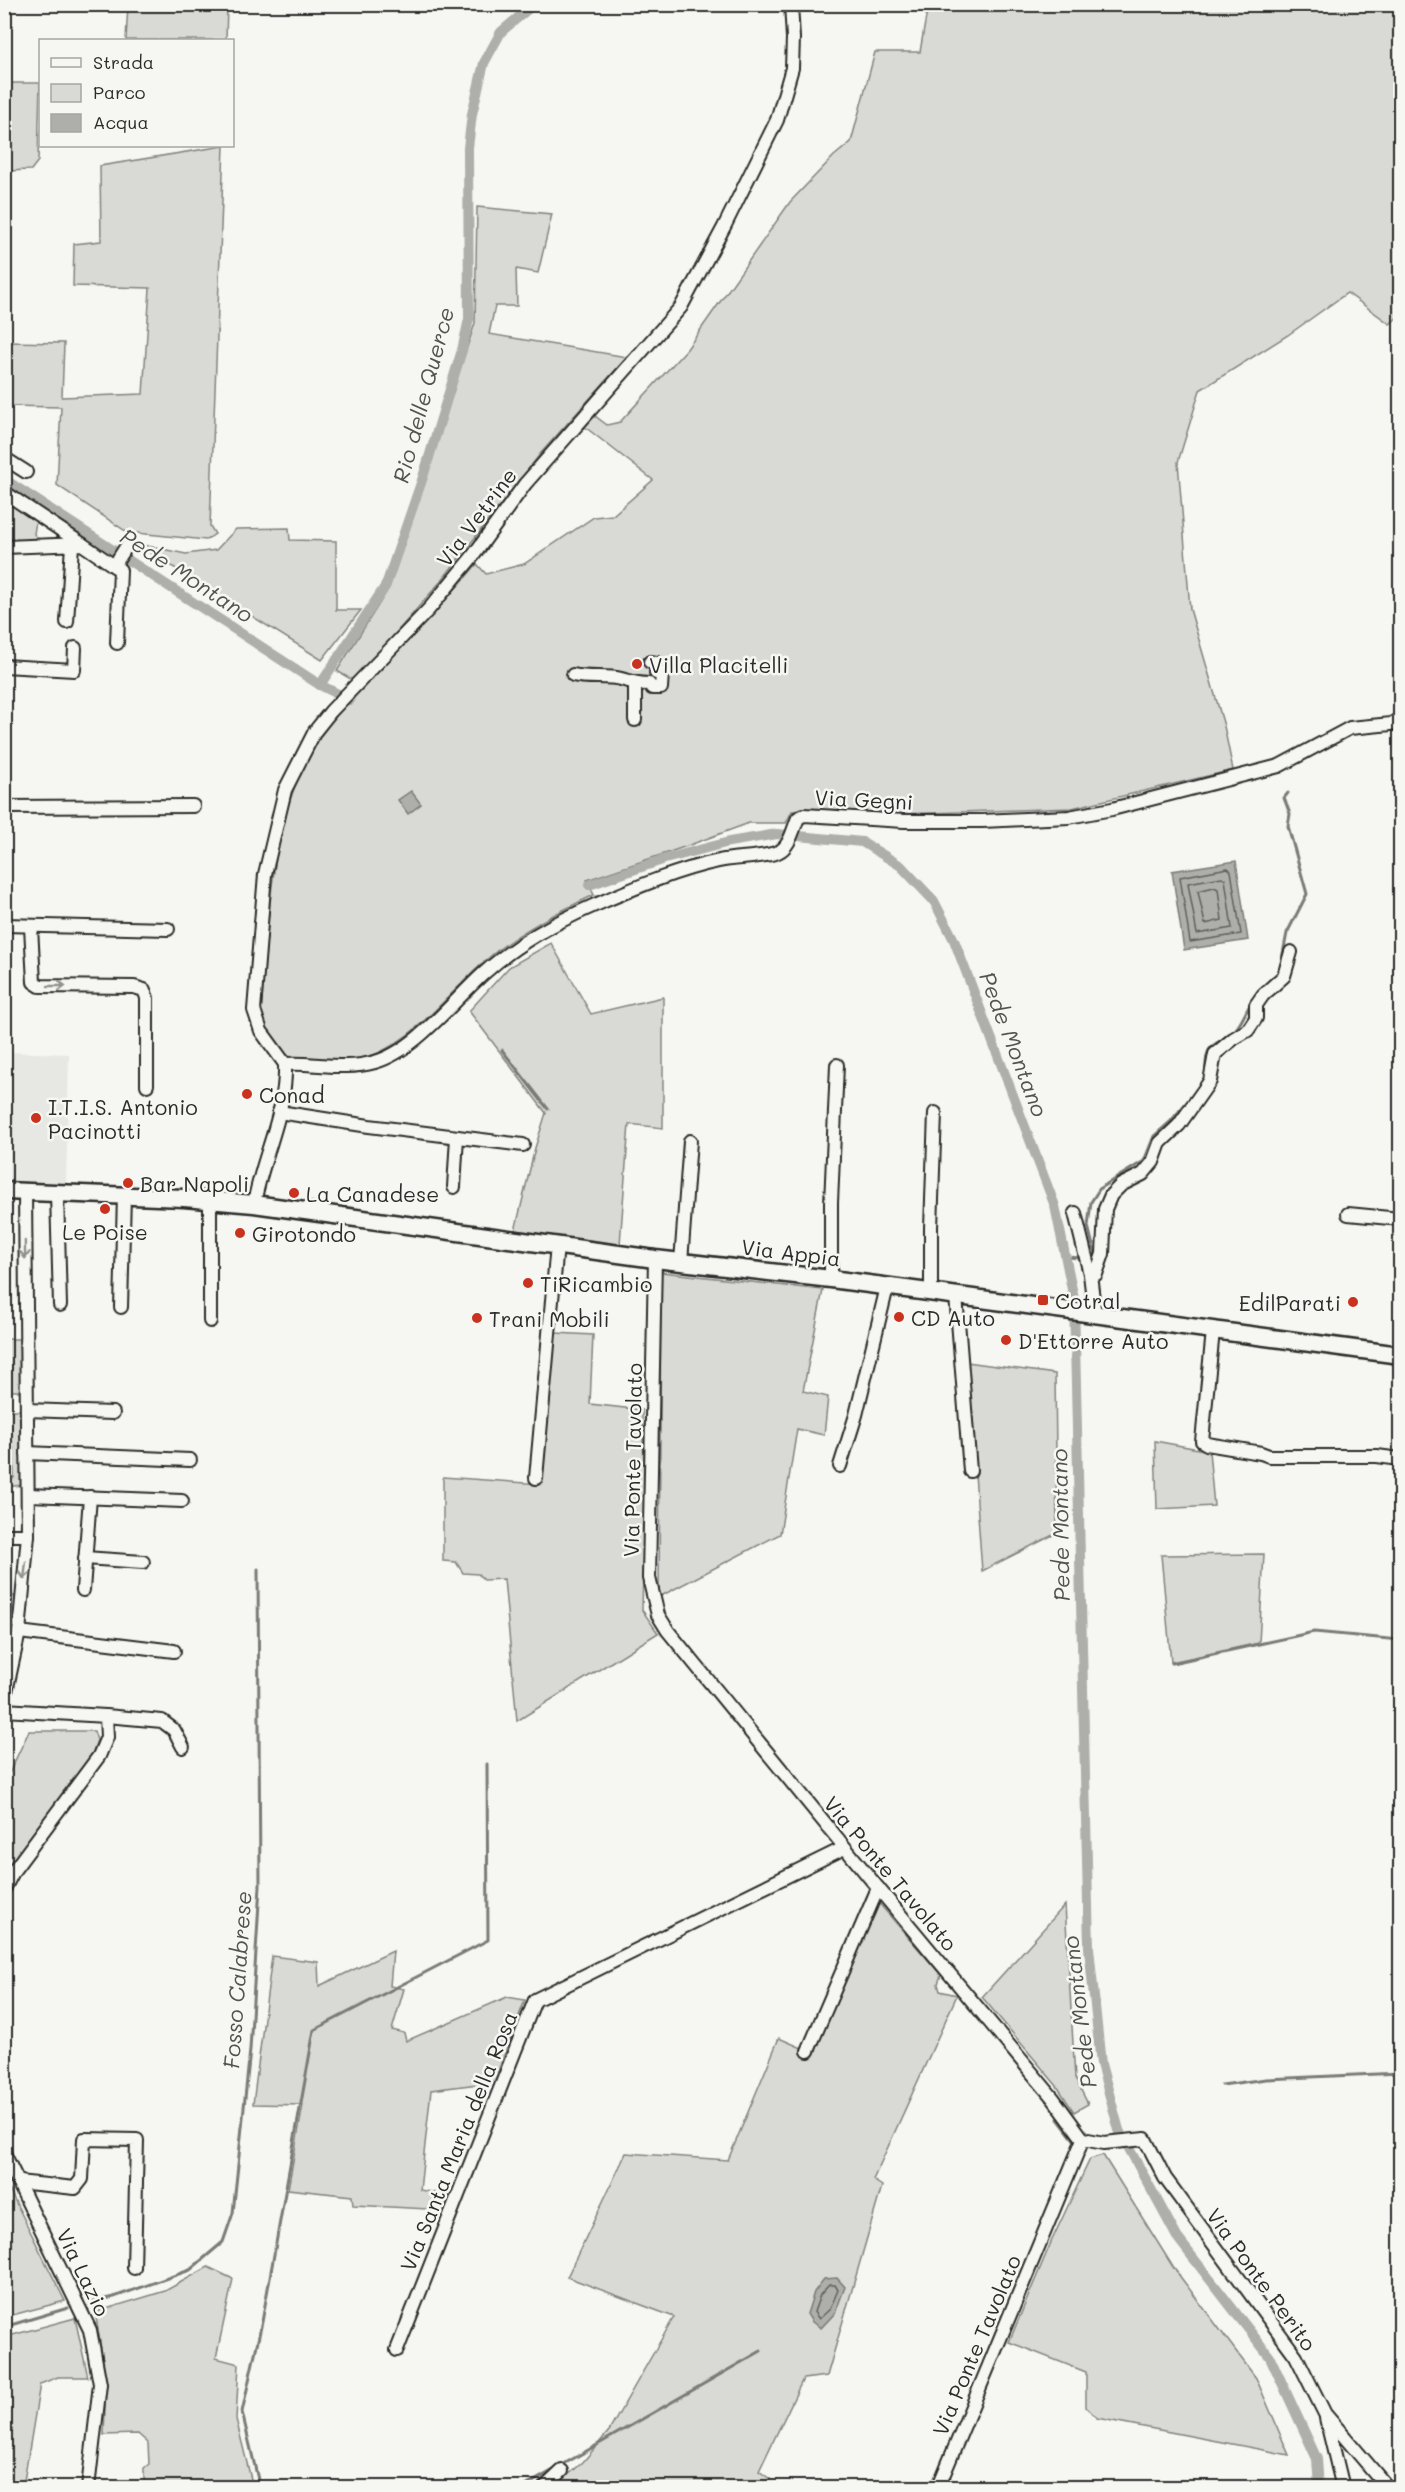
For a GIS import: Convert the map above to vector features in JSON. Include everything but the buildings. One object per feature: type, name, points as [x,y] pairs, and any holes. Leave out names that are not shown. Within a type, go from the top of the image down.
[{"type":"main road","name":"Via Appia","points":[[4,1191],[176,1197],[254,1204],[655,1259],[831,1279],[1401,1355]]},
{"type":"street","name":"Via Vetrine","points":[[285,1064],[261,1031],[254,1010],[265,874],[285,790],[315,731],[429,609],[474,556],[525,484],[681,307],[777,120],[792,68],[791,4]]},
{"type":"street","points":[[4,458],[26,472]]},
{"type":"street","points":[[4,492],[77,544],[117,565]]},
{"type":"street","points":[[4,547],[77,544]]},
{"type":"street","points":[[67,621],[77,544]]},
{"type":"street","points":[[117,643],[117,565],[126,546]]},
{"type":"street","points":[[4,666],[74,670],[75,648]]},
{"type":"street","points":[[573,675],[586,678],[621,679],[627,683],[661,688],[662,673],[656,673],[657,663],[650,662]]},
{"type":"street","points":[[635,683],[635,720]]},
{"type":"street","name":"Via Gegni","points":[[285,1064],[356,1067],[378,1062],[397,1052],[430,1027],[483,974],[534,934],[595,905],[673,874],[720,860],[777,853],[787,845],[798,818],[804,815],[904,821],[1069,817],[1112,809],[1279,766],[1350,728],[1391,724],[1401,719]]},
{"type":"street","points":[[4,807],[192,806]]},
{"type":"street","points":[[4,925],[168,928]]},
{"type":"street","points":[[31,927],[34,982],[40,986],[134,987],[144,990],[147,998],[147,1085]]},
{"type":"street","points":[[1090,1274],[1096,1274],[1100,1267],[1104,1247],[1105,1209],[1111,1195],[1121,1185],[1143,1174],[1153,1162],[1160,1143],[1179,1125],[1210,1081],[1215,1054],[1248,1030],[1256,1018],[1256,1005],[1263,995],[1284,976],[1291,952]]},
{"type":"street","points":[[254,1204],[279,1112],[286,1080],[285,1064]]},
{"type":"street","points":[[831,1279],[831,1203],[837,1065]]},
{"type":"street","points":[[279,1112],[523,1145]]},
{"type":"street","points":[[931,1293],[935,1113]]},
{"type":"street","points":[[454,1187],[457,1137]]},
{"type":"street","points":[[681,1262],[690,1141]]},
{"type":"street","points":[[4,1701],[18,1632],[28,1535],[25,1191]]},
{"type":"street","points":[[57,1192],[60,1305]]},
{"type":"street","points":[[122,1307],[124,1196]]},
{"type":"street","points":[[210,1200],[210,1321]]},
{"type":"street","points":[[1074,1213],[1090,1274],[1093,1315]]},
{"type":"street","points":[[1348,1214],[1401,1219]]},
{"type":"street","points":[[536,1478],[557,1245]]},
{"type":"street","name":"Via Ponte Tavolato","points":[[655,1259],[649,1578],[658,1615],[844,1848],[1045,2089],[1083,2139],[938,2487]]},
{"type":"street","points":[[840,1466],[887,1287]]},
{"type":"street","points":[[956,1296],[970,1471]]},
{"type":"street","points":[[1213,1330],[1202,1441],[1207,1444],[1269,1456],[1377,1456],[1401,1459]]},
{"type":"street","points":[[27,1410],[113,1413]]},
{"type":"street","points":[[27,1453],[190,1460]]},
{"type":"street","points":[[28,1495],[182,1501]]},
{"type":"street","points":[[83,1590],[90,1497]]},
{"type":"street","points":[[4,1535],[28,1535]]},
{"type":"street","points":[[85,1558],[143,1562]]},
{"type":"street","points":[[18,1632],[174,1651]]},
{"type":"street","points":[[4,1710],[162,1721],[174,1730],[183,1747]]},
{"type":"street","points":[[4,1889],[14,1870],[99,1756],[107,1737],[106,1716]]},
{"type":"street","name":"Via Santa Maria della Rosa","points":[[397,2350],[535,2000],[844,1848]]},
{"type":"street","points":[[808,2051],[878,1888]]},
{"type":"street","points":[[18,2182],[75,2188],[82,2179],[84,2139],[137,2140],[134,2268]]},
{"type":"street","name":"Via Ponte Perito","points":[[1083,2139],[1112,2142],[1145,2139],[1165,2178],[1296,2356],[1325,2414],[1388,2487]]},
{"type":"street","name":"Via Lazio","points":[[4,2153],[90,2330],[100,2384],[88,2487]]},
{"type":"street","points":[[1325,2414],[1343,2487]]},
{"type":"street","points":[[544,2487],[562,2471]]},
{"type":"shaded area","name":"I.T.I.S. Antonio Pacinotti","points":[[5,1052],[69,1054],[66,1183],[5,1182]]},
{"type":"green space","points":[[128,5],[227,5],[226,39],[126,39]]},
{"type":"green space","points":[[928,5],[1400,5],[1400,315],[1390,324],[1347,293],[1288,335],[1200,390],[1178,462],[1190,609],[1224,726],[1233,770],[1072,808],[900,814],[792,811],[786,823],[749,823],[587,880],[594,895],[537,924],[510,941],[485,961],[408,1035],[372,1056],[346,1063],[292,1059],[273,1038],[261,1013],[269,913],[279,845],[286,812],[311,751],[325,729],[342,709],[477,564],[486,574],[524,564],[594,517],[613,515],[653,480],[585,427],[595,416],[607,425],[620,422],[687,349],[790,202],[834,156],[851,142],[875,52],[920,52]]},
{"type":"green space","points":[[5,83],[39,83],[38,161],[31,170],[5,171]]},
{"type":"green space","points":[[224,147],[210,526],[215,534],[206,540],[127,532],[57,485],[61,407],[5,406],[5,342],[64,343],[62,397],[143,394],[150,288],[73,286],[74,244],[101,241],[100,166]]},
{"type":"green space","points":[[477,207],[552,214],[538,273],[516,269],[517,306],[495,306],[489,334],[627,357],[541,453],[442,580],[354,681],[337,671],[389,588],[475,323]]},
{"type":"green space","points":[[4,500],[36,521],[34,534],[41,543],[5,544]]},
{"type":"green space","points":[[289,528],[290,540],[336,541],[336,610],[361,610],[322,660],[141,547],[143,545],[186,554],[216,550],[236,529]]},
{"type":"green space","points":[[551,943],[591,1014],[663,997],[663,1128],[629,1124],[620,1244],[515,1231],[546,1113],[469,1011],[509,967]]},
{"type":"green space","points":[[661,1272],[823,1290],[803,1391],[828,1397],[824,1435],[797,1429],[780,1534],[659,1597]]},
{"type":"green space","points":[[555,1333],[593,1335],[590,1404],[642,1410],[645,1493],[642,1610],[658,1633],[517,1721],[504,1579],[484,1580],[478,1574],[463,1573],[456,1562],[443,1561],[443,1477],[541,1484]]},
{"type":"green space","points":[[4,1339],[19,1339],[22,1391],[5,1391]]},
{"type":"green space","points":[[967,1362],[1055,1374],[1057,1533],[982,1571]]},
{"type":"green space","points":[[5,1410],[20,1410],[23,1485],[5,1487],[5,1479],[14,1478],[13,1448],[5,1448]]},
{"type":"green space","points":[[1155,1441],[1209,1451],[1214,1506],[1157,1509]]},
{"type":"green space","points":[[1264,1554],[1259,1643],[1171,1662],[1161,1555]]},
{"type":"green space","points":[[5,1596],[15,1596],[14,1622],[5,1622]]},
{"type":"green space","points":[[29,1731],[94,1731],[97,1740],[92,1754],[5,1872],[5,1782]]},
{"type":"green space","points":[[877,1901],[941,1975],[938,1984],[940,1991],[957,1995],[873,2180],[882,2186],[827,2376],[803,2379],[759,2471],[770,2479],[765,2487],[553,2488],[583,2462],[609,2431],[674,2317],[567,2277],[626,2153],[728,2160],[779,2038],[811,2052]]},
{"type":"green space","points":[[1065,1905],[1075,2078],[1088,2104],[1074,2112],[1057,2086],[982,1997]]},
{"type":"green space","points":[[393,1951],[390,1986],[404,1989],[392,2030],[404,2033],[406,2041],[507,1997],[525,2000],[494,2082],[431,2090],[420,2190],[452,2196],[447,2210],[353,2205],[352,2196],[288,2189],[303,2105],[253,2104],[272,1956],[318,1962],[319,1986]]},
{"type":"green space","points":[[1103,2155],[1173,2267],[1256,2378],[1289,2455],[1097,2418],[1086,2407],[1086,2372],[1009,2342],[1052,2240],[1090,2159]]},
{"type":"green space","points":[[4,2179],[65,2301],[5,2317],[4,2317]]},
{"type":"green space","points":[[208,2267],[233,2279],[216,2358],[239,2364],[236,2419],[253,2487],[144,2487],[144,2468],[149,2464],[148,2443],[138,2434],[104,2435],[106,2381],[96,2317],[99,2311],[165,2291]]},
{"type":"green space","points":[[75,2318],[88,2377],[58,2377],[40,2384],[23,2487],[5,2487],[5,2337]]},
{"type":"water","points":[[411,791],[421,804],[408,814],[398,800]]},
{"type":"water","points":[[1236,861],[1248,940],[1184,950],[1172,871]]},
{"type":"water","points":[[837,2278],[845,2287],[835,2313],[821,2328],[812,2322],[807,2314],[814,2292],[824,2279]]},
{"type":"waterway","name":"Rio delle Querce","points":[[320,685],[386,585],[423,477],[462,350],[469,319],[468,148],[472,114],[484,63],[501,32],[534,4]]},
{"type":"waterway","name":"Pede Montano","points":[[4,479],[320,685],[350,700]]},
{"type":"waterway","points":[[1280,969],[1287,933],[1307,894],[1288,826],[1290,814],[1284,798],[1288,793]]},
{"type":"waterway","name":"Pede Montano","points":[[589,885],[665,859],[729,842],[777,834],[862,842],[901,866],[934,901],[954,940],[1055,1206],[1074,1299],[1089,1948],[1101,2064],[1119,2130],[1177,2237],[1270,2357],[1317,2459],[1319,2488]]},
{"type":"waterway","points":[[1256,995],[1274,977]]},
{"type":"waterway","points":[[1206,1074],[1207,1054],[1210,1048],[1236,1029],[1251,1003]]},
{"type":"waterway","points":[[502,1050],[548,1109]]},
{"type":"waterway","points":[[1089,1258],[1095,1254],[1088,1226],[1091,1202],[1100,1188],[1144,1161],[1154,1136],[1171,1121],[1195,1092]]},
{"type":"waterway","points":[[1065,1257],[1082,1258]]},
{"type":"waterway","name":"Fosso Calabrese","points":[[90,2302],[114,2297],[190,2270],[223,2242],[233,2213],[250,2050],[260,1886],[258,1569]]},
{"type":"waterway","points":[[1172,1663],[1314,1632],[1400,1640]]},
{"type":"waterway","points":[[260,2488],[242,2412],[262,2322],[314,2030],[488,1940],[487,1764]]},
{"type":"waterway","points":[[1222,2085],[1266,2079],[1400,2073]]},
{"type":"waterway","points":[[1058,2119],[1075,2144]]},
{"type":"waterway","points":[[989,2349],[1072,2150]]},
{"type":"waterway","name":"Fosso Calabrese","points":[[4,2327],[68,2308]]},
{"type":"waterway","points":[[522,2488],[761,2351]]},
{"type":"place","name":"Villa Placitelli","points":[[637,664]]},
{"type":"place","name":"Conad","points":[[247,1094]]},
{"type":"place","name":"I.T.I.S. Antonio Pacinotti","points":[[36,1118]]},
{"type":"place","name":"Bar Napoli","points":[[128,1183]]},
{"type":"place","name":"La Canadese","points":[[294,1193]]},
{"type":"place","name":"Le Poise","points":[[105,1209]]},
{"type":"place","name":"Girotondo","points":[[240,1233]]},
{"type":"place","name":"TiRicambio","points":[[528,1283]]},
{"type":"place","name":"Cotral","points":[[1043,1300]]},
{"type":"place","name":"EdilParati","points":[[1353,1302]]},
{"type":"place","name":"CD Auto","points":[[899,1317]]},
{"type":"place","name":"Trani Mobili","points":[[477,1318]]},
{"type":"place","name":"D'Ettorre Auto","points":[[1006,1340]]}]
